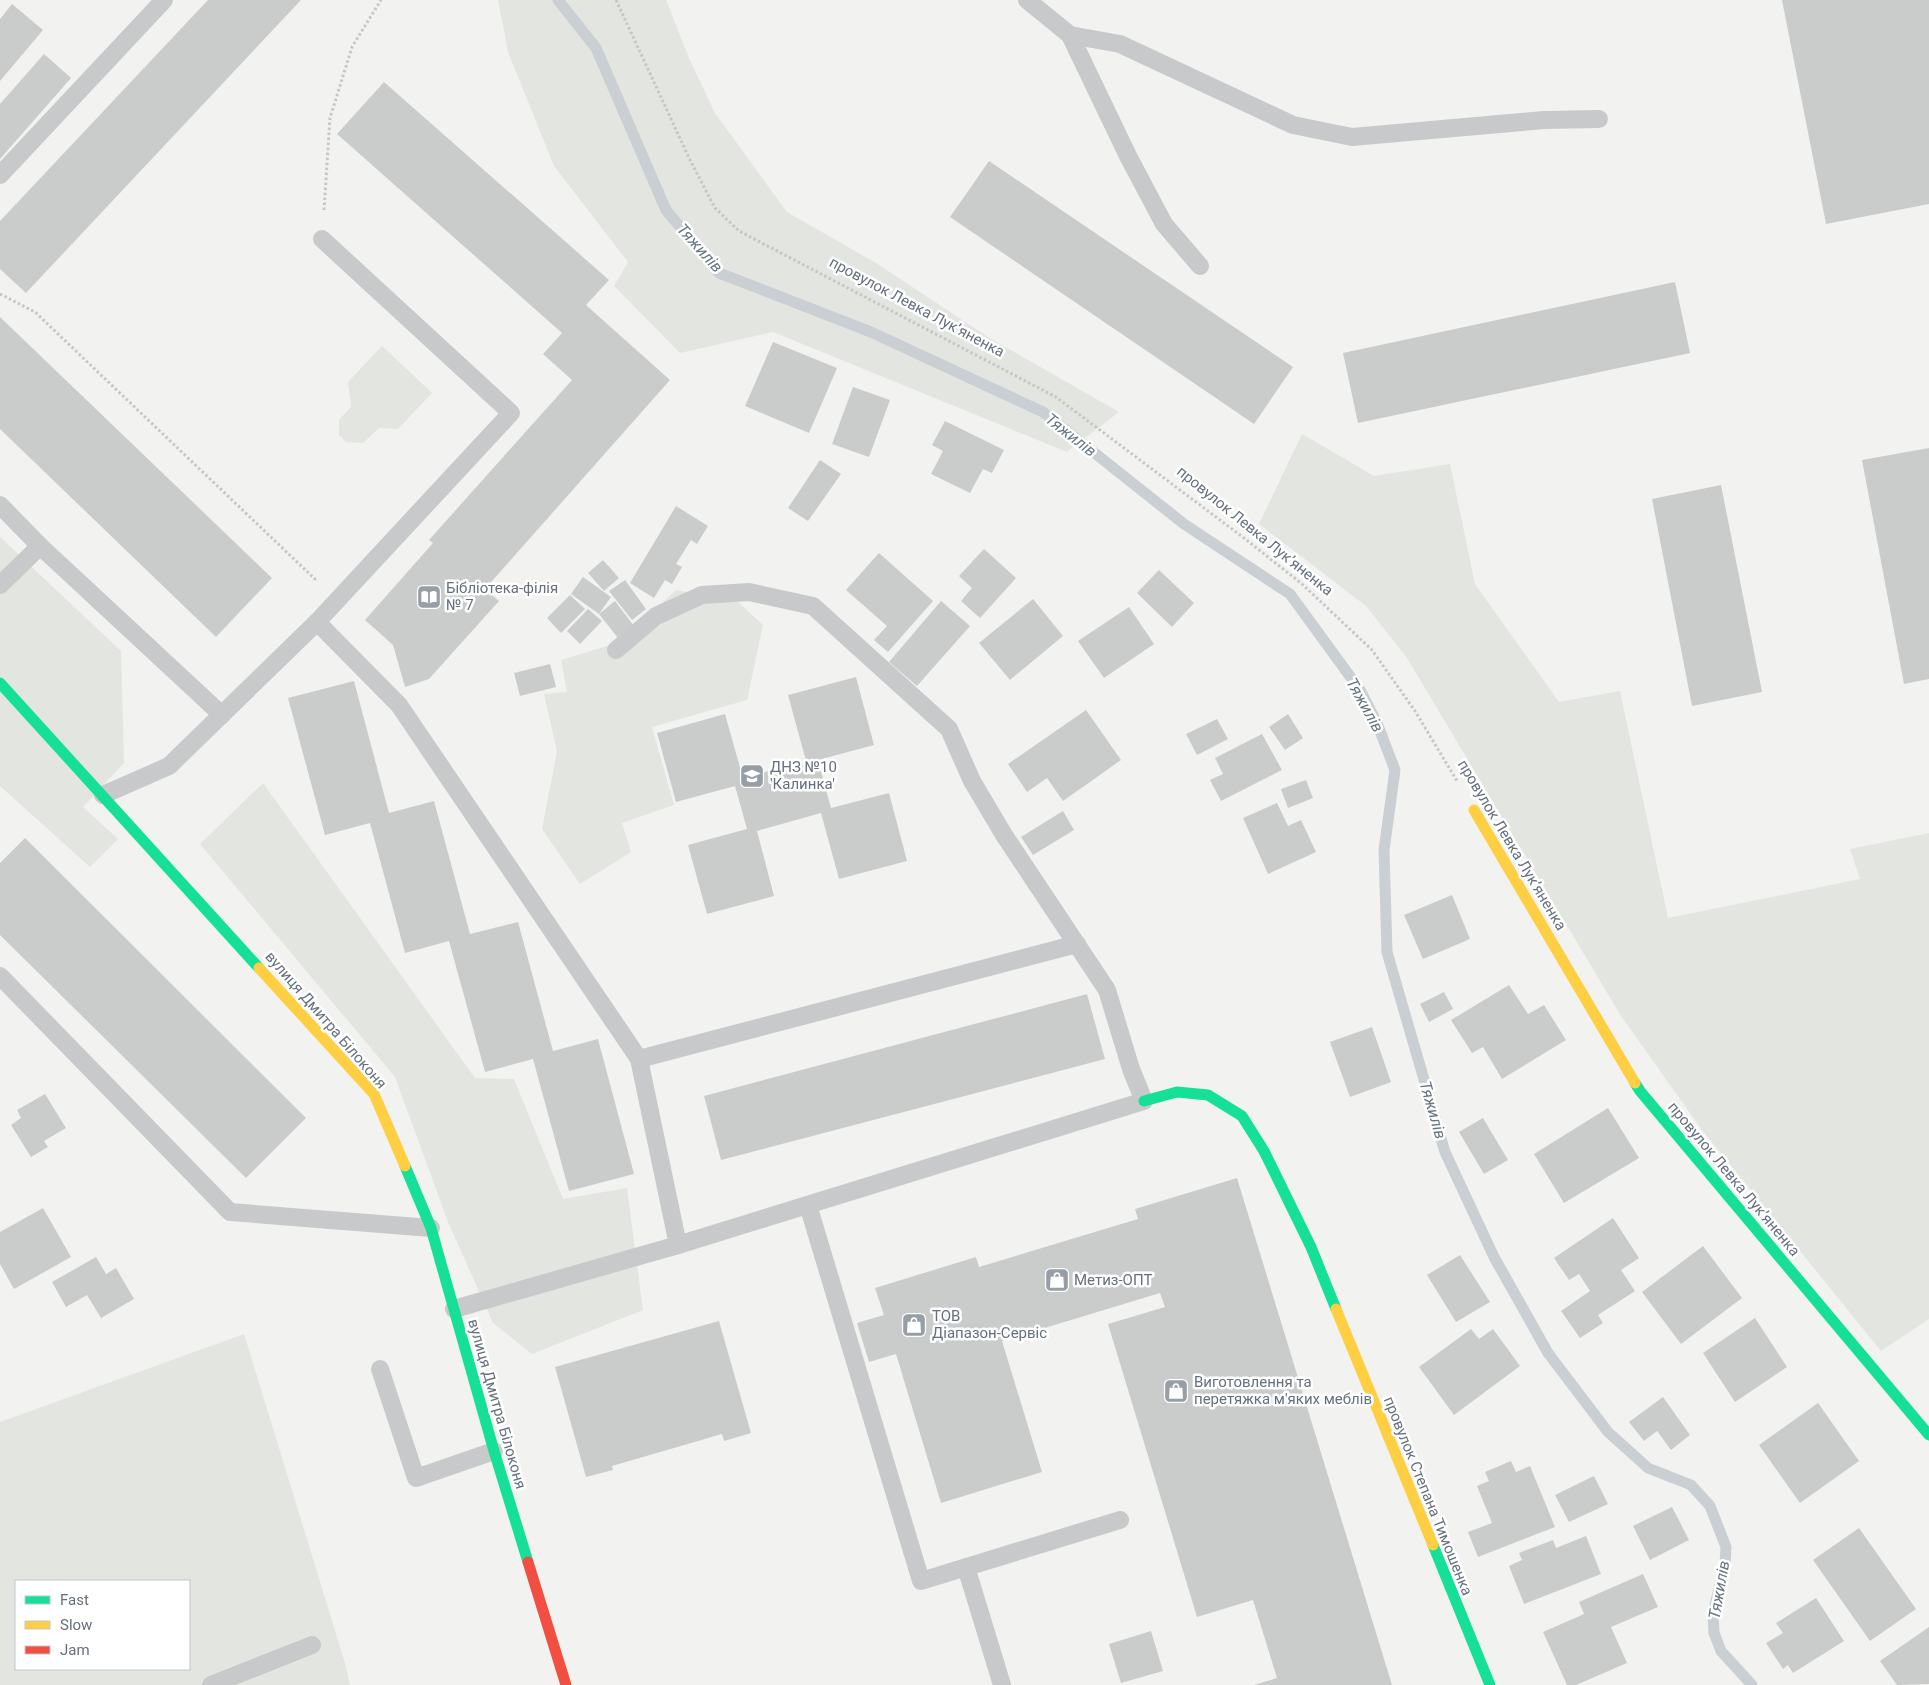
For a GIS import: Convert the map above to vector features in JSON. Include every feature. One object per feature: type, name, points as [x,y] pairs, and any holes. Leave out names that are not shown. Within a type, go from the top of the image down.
[{"type":"street","name":"вулиця Дмитра Білоконя","points":[[0,683],[374,1094],[431,1228],[494,1451],[566,1685]]},
{"type":"street","name":"провулок Левка Лукʼяненка","points":[[1474,810],[1640,1091],[1929,1435]]},
{"type":"street","name":"провулок Степана Тимошенка","points":[[1144,1101],[1177,1092],[1208,1095],[1242,1116],[1264,1151],[1310,1247],[1490,1685]]},
{"type":"lane","points":[[0,175],[164,0]]},
{"type":"lane","points":[[1027,0],[1070,35],[1128,156],[1164,224],[1200,266]]},
{"type":"lane","points":[[1070,35],[1120,44],[1293,125],[1352,137],[1544,120],[1599,119]]},
{"type":"lane","points":[[103,795],[169,766],[317,622],[511,413],[322,239]]},
{"type":"lane","points":[[0,505],[40,546],[222,716]]},
{"type":"lane","points":[[0,585],[40,546]]},
{"type":"lane","points":[[454,1309],[678,1245],[1144,1101],[1107,990],[1004,835],[972,781],[949,729],[813,606],[749,592],[702,595],[656,616],[616,650]]},
{"type":"lane","points":[[317,622],[399,704],[639,1059],[678,1245]]},
{"type":"lane","points":[[639,1059],[1077,944]]},
{"type":"lane","points":[[0,976],[230,1212],[431,1228]]},
{"type":"lane","points":[[808,1205],[921,1581],[1120,1520]]},
{"type":"lane","points":[[380,1369],[416,1478],[494,1451]]},
{"type":"lane","points":[[966,1567],[1002,1685]]},
{"type":"lane","points":[[211,1685],[312,1645]]},
{"type":"path","points":[[322,239],[330,118],[352,47],[380,0]]},
{"type":"path","name":"провулок Левка Лукʼяненка","points":[[616,0],[690,160],[715,208],[739,231],[1056,397],[1302,584],[1372,650],[1415,710],[1474,810]]},
{"type":"path","points":[[0,294],[35,312],[337,600]]},
{"type":"shaded area","points":[[498,0],[666,0],[689,58],[715,113],[787,212],[876,263],[988,337],[1119,412],[1067,452],[773,332],[680,353],[614,286],[628,262],[554,166],[508,52]]},
{"type":"shaded area","points":[[382,346],[432,393],[398,429],[379,428],[363,443],[346,442],[339,435],[339,420],[351,407],[348,382]]},
{"type":"shaded area","points":[[1302,434],[1374,476],[1450,464],[1475,584],[1559,702],[1620,691],[1668,918],[1860,879],[1850,849],[1929,833],[1929,1319],[1881,1351],[1702,1130],[1621,1016],[1407,658],[1366,606],[1259,524]]},
{"type":"shaded area","points":[[0,537],[121,651],[124,763],[83,807],[118,839],[90,867],[0,786]]},
{"type":"shaded area","points":[[676,590],[738,602],[763,625],[747,700],[652,727],[674,805],[622,823],[631,852],[580,884],[542,829],[557,751],[544,694],[567,692],[561,660],[620,642]]},
{"type":"shaded area","points":[[263,783],[475,1078],[514,1079],[563,1199],[627,1188],[643,1310],[532,1354],[493,1323],[448,1222],[395,1077],[200,844]]},
{"type":"shaded area","points":[[244,1334],[345,1663],[350,1685],[0,1685],[0,1422]]},
{"type":"building","points":[[208,0],[301,0],[26,293],[0,269],[0,221]]},
{"type":"building","points":[[1782,0],[1929,0],[1929,204],[1826,224]]},
{"type":"building","points":[[12,4],[43,30],[0,81],[0,19]]},
{"type":"building","points":[[44,54],[71,78],[0,159],[0,104]]},
{"type":"building","points":[[384,82],[609,280],[586,305],[670,380],[485,589],[499,601],[429,679],[405,687],[393,645],[365,620],[433,543],[429,540],[572,380],[543,354],[562,333],[337,134]]},
{"type":"building","points":[[989,161],[1293,367],[1254,424],[950,217]]},
{"type":"building","points":[[1675,282],[1690,353],[1358,423],[1343,353]]},
{"type":"building","points":[[0,317],[272,578],[216,637],[0,429]]},
{"type":"building","points":[[773,342],[837,368],[809,433],[745,406]]},
{"type":"building","points":[[853,387],[890,400],[869,457],[832,444]]},
{"type":"building","points":[[945,421],[1004,450],[992,473],[983,469],[970,493],[931,474],[943,451],[932,445]]},
{"type":"building","points":[[1929,448],[1929,679],[1904,684],[1862,460]]},
{"type":"building","points":[[820,460],[841,474],[808,521],[788,508]]},
{"type":"building","points":[[1721,485],[1762,692],[1692,706],[1652,499]]},
{"type":"building","points":[[676,506],[708,526],[697,544],[691,540],[676,564],[682,567],[672,584],[665,580],[654,598],[630,583]]},
{"type":"building","points":[[984,549],[1016,578],[980,618],[961,601],[972,588],[959,576]]},
{"type":"building","points":[[879,553],[933,601],[888,652],[874,640],[887,626],[846,590]]},
{"type":"building","points":[[603,560],[619,578],[604,591],[588,573]]},
{"type":"building","points":[[1159,570],[1194,603],[1172,627],[1137,593]]},
{"type":"building","points":[[583,577],[611,597],[599,614],[571,594]]},
{"type":"building","points":[[625,580],[646,609],[632,620],[609,591]]},
{"type":"building","points":[[570,595],[585,609],[561,633],[547,618]]},
{"type":"building","points":[[1033,599],[1063,636],[1010,680],[979,643]]},
{"type":"building","points":[[615,601],[634,626],[618,638],[599,614]]},
{"type":"building","points":[[941,601],[970,626],[917,686],[889,662]]},
{"type":"building","points":[[1129,607],[1154,644],[1104,678],[1078,641]]},
{"type":"building","points":[[588,609],[602,621],[580,644],[567,631]]},
{"type":"building","points":[[550,664],[556,687],[520,696],[514,673]]},
{"type":"building","points":[[856,677],[874,745],[818,760],[831,808],[889,793],[907,861],[839,879],[821,813],[757,831],[774,896],[707,914],[688,845],[747,829],[735,786],[676,802],[657,733],[725,714],[743,778],[806,761],[788,695]]},
{"type":"building","points":[[354,681],[389,813],[434,801],[470,934],[518,922],[553,1051],[598,1039],[634,1174],[569,1191],[533,1059],[485,1072],[449,941],[405,953],[370,823],[325,835],[288,698]]},
{"type":"building","points":[[1086,710],[1121,760],[1063,801],[1047,778],[1027,792],[1008,764]]},
{"type":"building","points":[[1288,714],[1303,738],[1285,750],[1269,727]]},
{"type":"building","points":[[1217,719],[1228,739],[1197,755],[1186,734]]},
{"type":"building","points":[[1262,734],[1282,770],[1221,801],[1210,780],[1223,774],[1215,758]]},
{"type":"building","points":[[1306,780],[1313,798],[1288,808],[1281,789]]},
{"type":"building","points":[[1277,803],[1288,826],[1301,820],[1316,852],[1268,874],[1243,818]]},
{"type":"building","points":[[1063,811],[1074,830],[1033,855],[1021,837]]},
{"type":"building","points":[[25,838],[306,1118],[246,1178],[0,935],[0,863]]},
{"type":"building","points":[[1452,895],[1470,939],[1423,959],[1404,915]]},
{"type":"building","points":[[1509,985],[1528,1014],[1544,1005],[1566,1040],[1502,1079],[1483,1047],[1472,1053],[1451,1020]]},
{"type":"building","points":[[1444,992],[1453,1009],[1429,1022],[1420,1004]]},
{"type":"building","points":[[1087,994],[1105,1059],[721,1160],[704,1096]]},
{"type":"building","points":[[1372,1027],[1391,1082],[1350,1097],[1330,1042]]},
{"type":"building","points":[[45,1094],[66,1128],[44,1141],[48,1147],[31,1157],[11,1125],[21,1118],[17,1110]]},
{"type":"building","points":[[1608,1108],[1639,1158],[1564,1203],[1534,1154]]},
{"type":"building","points":[[1483,1118],[1508,1160],[1484,1174],[1459,1132]]},
{"type":"building","points":[[1237,1178],[1392,1685],[1254,1685],[1277,1678],[1253,1600],[1197,1617],[1108,1324],[1165,1307],[1160,1293],[1002,1341],[1042,1472],[941,1503],[896,1354],[869,1362],[857,1323],[884,1315],[875,1288],[976,1257],[979,1267],[1138,1219],[1135,1209]]},
{"type":"building","points":[[43,1208],[71,1257],[14,1289],[0,1264],[0,1232]]},
{"type":"building","points":[[1613,1218],[1639,1258],[1621,1270],[1635,1291],[1598,1315],[1603,1323],[1580,1338],[1561,1311],[1590,1291],[1579,1274],[1569,1280],[1554,1258]]},
{"type":"building","points":[[1703,1246],[1742,1298],[1681,1344],[1642,1292]]},
{"type":"building","points":[[1460,1255],[1490,1302],[1456,1322],[1427,1275]]},
{"type":"building","points":[[96,1257],[106,1274],[116,1268],[134,1299],[101,1318],[87,1295],[66,1307],[52,1282]]},
{"type":"building","points":[[1755,1318],[1787,1367],[1735,1402],[1703,1353]]},
{"type":"building","points":[[719,1321],[751,1433],[724,1441],[722,1434],[612,1466],[613,1470],[586,1477],[555,1367]]},
{"type":"building","points":[[1471,1329],[1479,1339],[1493,1329],[1520,1366],[1454,1415],[1419,1367]]},
{"type":"building","points":[[1663,1397],[1690,1435],[1671,1450],[1657,1431],[1644,1441],[1629,1422]]},
{"type":"building","points":[[1818,1403],[1859,1461],[1800,1503],[1759,1445]]},
{"type":"building","points":[[1511,1461],[1516,1472],[1530,1466],[1555,1527],[1478,1557],[1468,1532],[1492,1523],[1477,1486],[1489,1481],[1485,1472]]},
{"type":"building","points":[[1594,1476],[1608,1504],[1569,1522],[1555,1495]]},
{"type":"building","points":[[1672,1507],[1689,1540],[1650,1560],[1633,1526]]},
{"type":"building","points":[[1859,1528],[1916,1609],[1870,1641],[1813,1560]]},
{"type":"building","points":[[1586,1536],[1601,1574],[1524,1604],[1509,1566],[1522,1560],[1519,1553],[1553,1540],[1556,1548]]},
{"type":"building","points":[[1643,1574],[1658,1607],[1611,1627],[1627,1663],[1576,1685],[1567,1685],[1543,1632],[1584,1614],[1579,1602]]},
{"type":"building","points":[[1816,1598],[1844,1641],[1793,1673],[1788,1665],[1783,1669],[1766,1643],[1783,1633],[1776,1623]]},
{"type":"building","points":[[1929,1627],[1929,1684],[1897,1685],[1880,1661]]},
{"type":"building","points":[[1151,1631],[1163,1671],[1121,1683],[1109,1644]]},
{"type":"waterway","name":"Тяжилів","points":[[558,0],[596,48],[666,210],[719,273],[871,332],[1043,412],[1184,524],[1290,594],[1360,690],[1377,723],[1395,770],[1384,850],[1387,952],[1445,1152],[1494,1257],[1548,1353],[1608,1432],[1648,1468],[1691,1485],[1710,1506],[1726,1547],[1725,1565],[1713,1613],[1714,1633],[1721,1651],[1752,1685]]},
{"type":"traffic: fast","points":[[0,683],[259,968]]},
{"type":"traffic: fast","points":[[1635,1083],[1929,1435]]},
{"type":"traffic: fast","points":[[1144,1101],[1177,1092],[1208,1095],[1242,1116],[1264,1151],[1311,1247],[1336,1309]]},
{"type":"traffic: fast","points":[[405,1166],[431,1228],[494,1451],[528,1562]]},
{"type":"traffic: fast","points":[[1433,1545],[1490,1685]]},
{"type":"traffic: slow","points":[[1474,810],[1635,1083]]},
{"type":"traffic: slow","points":[[259,968],[374,1094],[405,1166]]},
{"type":"traffic: slow","points":[[1336,1309],[1433,1545]]},
{"type":"traffic: jam","points":[[528,1562],[566,1685]]},
{"type":"place","name":"Бібліотека-філія № 7","points":[[429,597]]},
{"type":"place","name":"ДНЗ №10 'Калинка'","points":[[752,776]]},
{"type":"place","name":"Метиз-ОПТ","points":[[1057,1280]]},
{"type":"place","name":"ТОВ Діапазон-Сервіс","points":[[914,1325]]},
{"type":"place","name":"Виготовлення та перетяжка м'яких меблів","points":[[1176,1391]]}]
